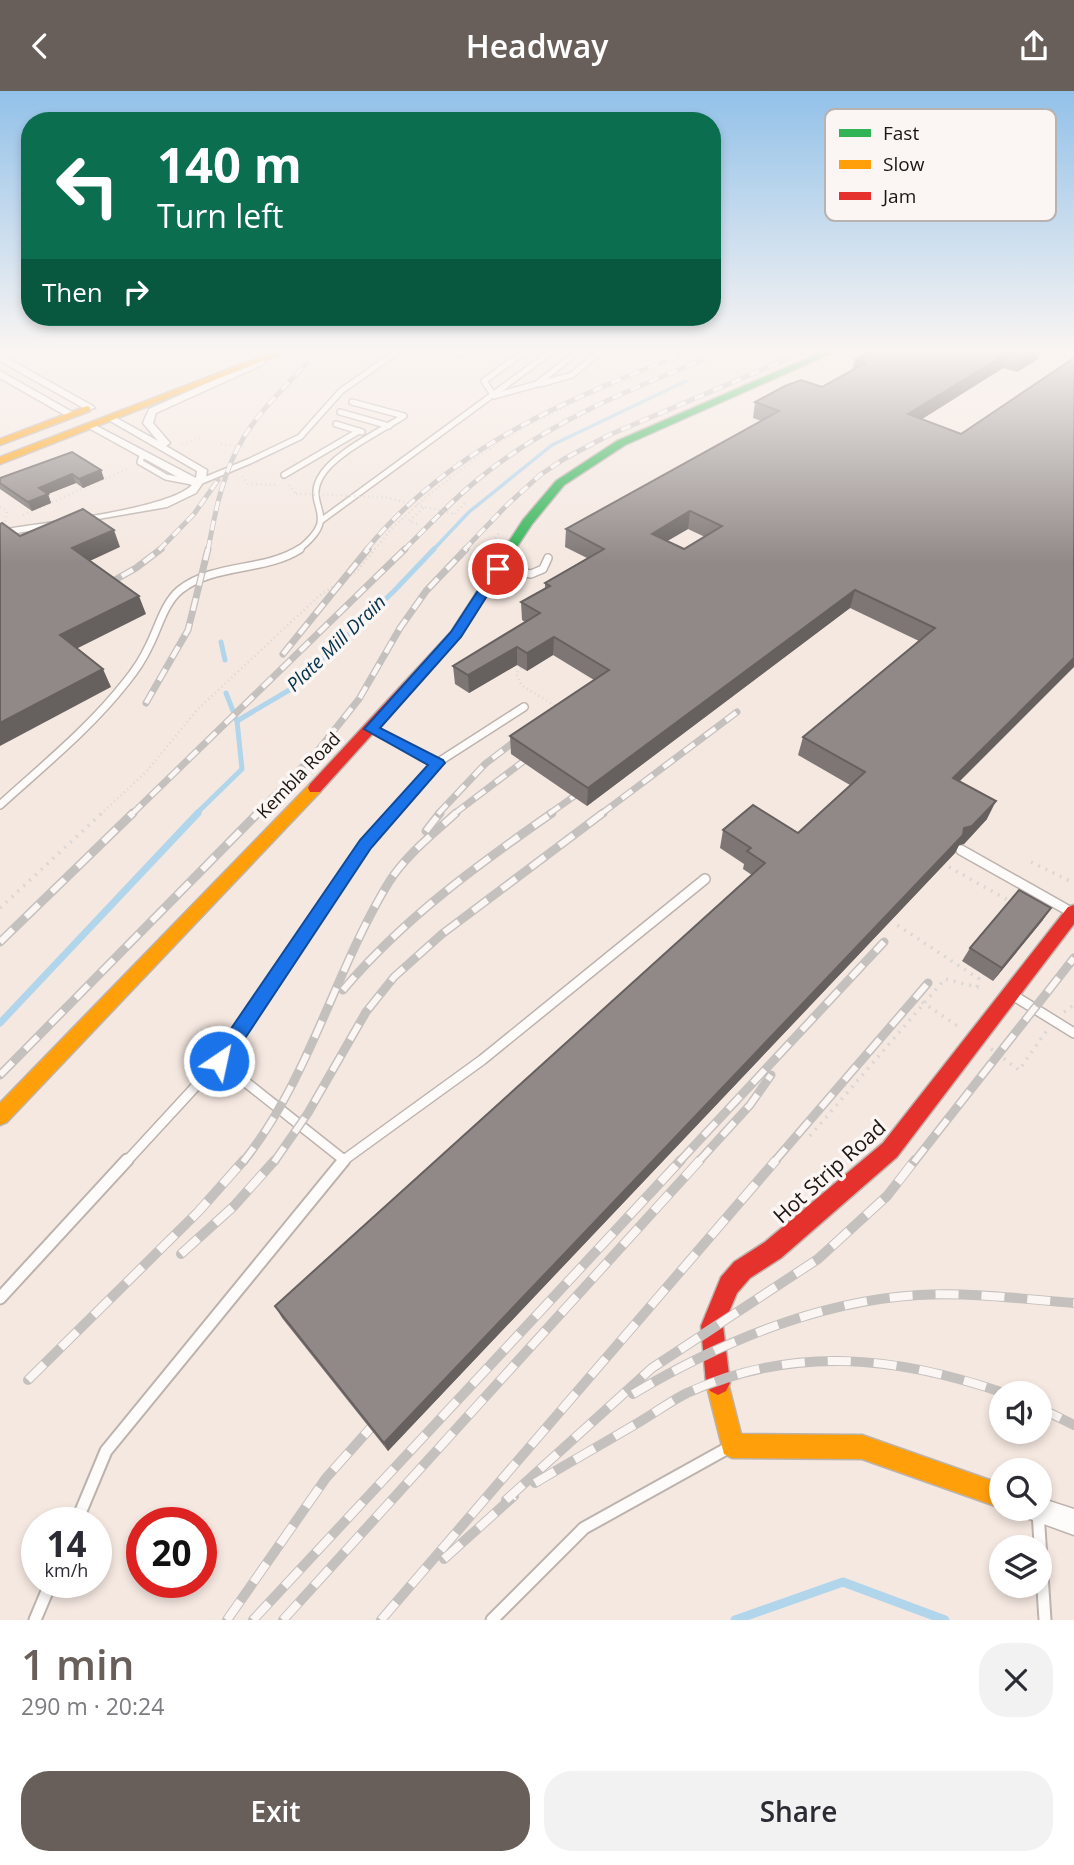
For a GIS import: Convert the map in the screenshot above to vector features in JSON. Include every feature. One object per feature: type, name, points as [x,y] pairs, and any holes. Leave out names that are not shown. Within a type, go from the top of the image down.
[{"type":"street","points":[[0,442],[57,420]]},
{"type":"street","points":[[80,420],[142,456],[156,459],[197,483]]},
{"type":"street","points":[[0,461],[90,426],[94,420]]},
{"type":"street","points":[[122,420],[176,449]]},
{"type":"street","points":[[2,528],[169,504],[185,497],[203,471],[149,425],[148,420]]},
{"type":"street","name":"Kembla Road","points":[[0,1116],[371,729],[456,635],[550,493],[585,464],[673,420]]},
{"type":"street","points":[[156,459],[176,449]]},
{"type":"street","name":"Hot Strip Road","points":[[732,1446],[713,1350],[712,1327],[722,1297],[743,1270],[773,1250],[890,1150],[1073,912]]},
{"type":"street","points":[[732,1446],[862,1447],[989,1492]]},
{"type":"street","points":[[1052,1514],[1074,1522]]},
{"type":"lane","points":[[142,456],[140,462],[166,477],[197,483],[300,437],[315,420]]},
{"type":"lane","points":[[369,420],[389,426]]},
{"type":"lane","points":[[322,520],[317,487],[319,477],[333,463],[397,420]]},
{"type":"lane","points":[[0,805],[91,719],[124,683],[147,652],[177,592],[201,577],[288,557],[314,537],[322,520],[459,420]]},
{"type":"lane","points":[[336,424],[374,436]]},
{"type":"lane","points":[[284,475],[359,431]]},
{"type":"lane","points":[[498,569],[531,574],[543,569],[548,558]]},
{"type":"lane","points":[[0,1298],[219,1061],[365,844],[438,763],[524,708]]},
{"type":"lane","points":[[371,729],[438,763]]},
{"type":"lane","points":[[961,850],[1073,912]]},
{"type":"lane","points":[[83,1507],[106,1451],[344,1160],[482,1060],[705,879]]},
{"type":"lane","points":[[1011,993],[1074,1033]]},
{"type":"lane","points":[[219,1061],[344,1160]]},
{"type":"lane","points":[[492,1620],[584,1528],[732,1446]]},
{"type":"lane","points":[[1038,1521],[1045,1620]]},
{"type":"lane","points":[[35,1620],[44,1598]]},
{"type":"path","points":[[0,908],[131,787],[197,710],[320,596],[357,571],[393,527],[477,457],[538,420]]},
{"type":"path","points":[[176,449],[200,438]]},
{"type":"path","points":[[221,444],[247,446],[242,458]]},
{"type":"path","points":[[2,528],[131,468]]},
{"type":"path","points":[[241,477],[248,484],[290,485],[298,496],[383,497],[453,515],[468,502],[460,499]]},
{"type":"path","points":[[270,485],[274,491]]},
{"type":"path","points":[[417,524],[409,521],[424,507]]},
{"type":"path","points":[[495,538],[499,533]]},
{"type":"path","points":[[1031,862],[1074,883]]},
{"type":"path","points":[[949,867],[1019,906]]},
{"type":"path","points":[[810,1136],[944,979],[977,987],[979,979],[894,923]]},
{"type":"building","points":[[762,420],[925,420],[961,434],[981,420],[1074,420],[1074,658],[953,778],[996,801],[972,826],[964,828],[963,835],[384,1443],[275,1306],[765,863],[747,851],[751,848],[723,830],[753,805],[798,833],[865,772],[803,737],[935,628],[855,590],[588,788],[510,736],[609,670],[554,637],[527,653],[517,647],[468,675],[453,666],[540,613],[521,602],[550,586],[545,583],[604,549],[566,529]],"holes":[[[690,511],[722,526],[684,549],[652,534]]]},
{"type":"building","points":[[72,452],[101,470],[79,479],[72,474],[39,488],[48,494],[28,502],[0,483],[0,478]]},
{"type":"building","points":[[83,509],[114,530],[72,548],[139,596],[60,635],[103,669],[0,723],[0,524],[20,536]]},
{"type":"building","points":[[1019,890],[1051,908],[1002,968],[970,948]]},
{"type":"waterway","name":"Plate Mill Drain","points":[[433,550],[469,512],[552,445],[604,420]]},
{"type":"waterway","name":"Plate Mill Drain","points":[[237,721],[291,689],[434,549]]},
{"type":"waterway","points":[[221,642],[225,660]]},
{"type":"waterway","points":[[226,693],[237,721]]},
{"type":"waterway","name":"Plate Mill Drain","points":[[196,814],[242,769],[237,721]]},
{"type":"waterway","name":"Plate Mill Drain","points":[[0,1023],[198,813]]},
{"type":"waterway","points":[[735,1620],[843,1582],[945,1620]]},
{"type":"railway","points":[[208,550],[230,464],[256,420]]},
{"type":"railway","points":[[366,550],[400,513],[437,481],[476,453],[532,420]]},
{"type":"railway","points":[[405,549],[469,487],[498,464],[567,420]]},
{"type":"railway","points":[[464,550],[540,475],[609,435],[643,420]]},
{"type":"railway","points":[[159,550],[194,514],[218,480]]},
{"type":"railway","points":[[99,589],[136,568],[161,549]]},
{"type":"railway","points":[[146,703],[188,630],[208,549]]},
{"type":"railway","points":[[283,654],[368,549]]},
{"type":"railway","points":[[132,814],[405,549]]},
{"type":"railway","points":[[256,814],[316,753],[359,699],[400,628],[426,591],[466,549]]},
{"type":"railway","points":[[601,814],[737,712]]},
{"type":"railway","points":[[438,814],[485,764],[528,731]]},
{"type":"railway","points":[[454,814],[537,751]]},
{"type":"railway","points":[[549,814],[590,785]]},
{"type":"railway","points":[[0,942],[133,813]]},
{"type":"railway","points":[[0,1075],[258,813]]},
{"type":"railway","points":[[426,831],[440,813]]},
{"type":"railway","points":[[243,1162],[286,1095],[352,952],[389,882],[412,854],[456,813]]},
{"type":"railway","points":[[343,990],[415,917],[468,874],[552,813]]},
{"type":"railway","points":[[274,1162],[308,1113],[366,1012],[394,977],[442,934],[603,813]]},
{"type":"railway","points":[[679,1162],[884,942]]},
{"type":"railway","points":[[914,1162],[1074,958]]},
{"type":"railway","points":[[774,1162],[928,983]]},
{"type":"railway","points":[[698,1162],[750,1105],[771,1075]]},
{"type":"railway","points":[[28,1380],[198,1212],[244,1160]]},
{"type":"railway","points":[[181,1254],[234,1206],[275,1160]]},
{"type":"railway","points":[[253,1620],[681,1160]]},
{"type":"railway","points":[[283,1620],[700,1160]]},
{"type":"railway","points":[[381,1620],[776,1160]]},
{"type":"railway","points":[[506,1500],[652,1368],[818,1259],[887,1196],[915,1160]]},
{"type":"railway","points":[[633,1394],[735,1342],[770,1328],[844,1306],[881,1299],[938,1294],[1074,1303]]},
{"type":"railway","points":[[535,1483],[687,1393],[727,1378],[766,1368],[806,1362],[885,1364],[964,1380],[989,1388]]},
{"type":"railway","points":[[227,1620],[326,1478],[383,1414]]},
{"type":"railway","points":[[1052,1414],[1074,1425]]},
{"type":"railway","points":[[444,1559],[514,1496]]},
{"type":"traffic: fast","points":[[501,563],[527,522],[560,483],[621,443],[673,420]]},
{"type":"traffic: slow","points":[[0,442],[57,420]]},
{"type":"traffic: slow","points":[[0,461],[105,420]]},
{"type":"traffic: slow","points":[[0,1116],[315,788]]},
{"type":"traffic: slow","points":[[718,1383],[732,1446],[862,1447],[989,1492]]},
{"type":"traffic: jam","points":[[315,788],[456,634],[501,563]]},
{"type":"traffic: jam","points":[[718,1383],[712,1326],[729,1285],[742,1270],[773,1250],[890,1150],[1074,912]]},
{"type":"route","points":[[219,1061],[365,844],[438,763],[371,729],[456,635],[498,569]]}]
